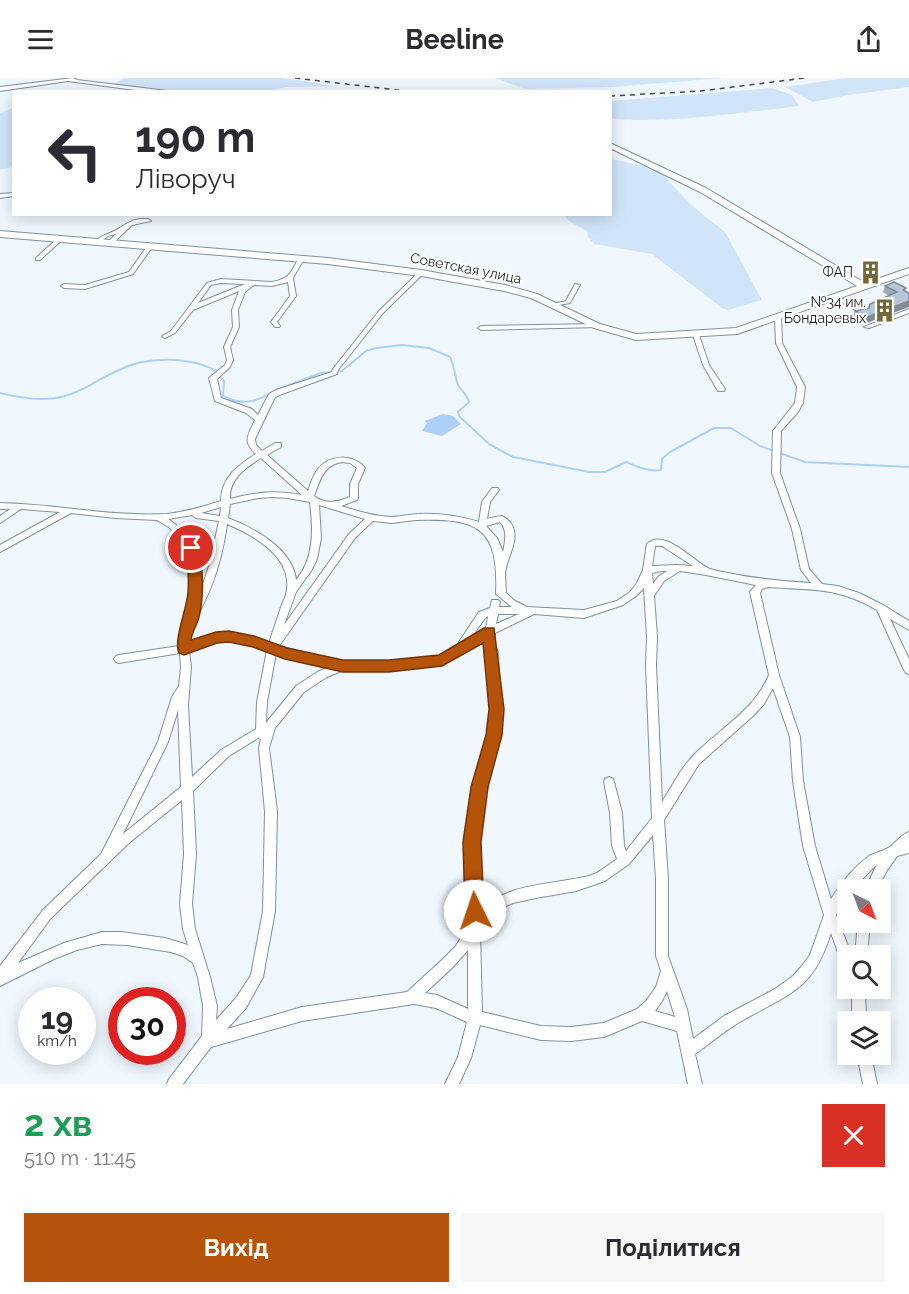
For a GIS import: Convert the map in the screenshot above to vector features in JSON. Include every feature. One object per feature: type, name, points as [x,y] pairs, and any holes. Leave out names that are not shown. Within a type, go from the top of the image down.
[{"type":"main road","points":[[0,89],[80,78]]},
{"type":"main road","points":[[65,79],[156,90]]},
{"type":"main road","points":[[612,146],[703,190],[863,286]]},
{"type":"main road","name":"Советская улица","points":[[0,234],[302,259],[421,273],[505,288],[555,304],[576,320],[636,336],[696,335],[737,331],[863,286],[907,273]]},
{"type":"street","points":[[110,243],[132,221],[148,221]]},
{"type":"street","points":[[97,242],[106,235],[122,230]]},
{"type":"street","points":[[38,259],[60,239]]},
{"type":"street","points":[[64,286],[85,286],[131,273],[150,246]]},
{"type":"street","points":[[165,336],[173,332],[209,284],[216,282],[272,284],[290,278],[302,259]]},
{"type":"street","points":[[312,498],[252,446],[251,439],[259,420],[272,396],[335,371],[381,312],[421,273]]},
{"type":"street","points":[[277,326],[274,322],[293,296],[290,278]]},
{"type":"street","points":[[253,283],[247,286],[239,297],[235,310],[236,327],[227,347],[230,360],[213,382],[218,399],[249,411],[259,420]]},
{"type":"street","points":[[188,311],[216,296],[253,283]]},
{"type":"street","points":[[568,302],[577,285]]},
{"type":"street","points":[[834,296],[863,312]]},
{"type":"street","points":[[555,304],[568,302]]},
{"type":"street","points":[[481,328],[576,320],[568,302]]},
{"type":"street","points":[[867,327],[909,311]]},
{"type":"street","points":[[778,317],[779,343],[801,387],[799,403],[777,431],[776,474],[796,529],[805,570],[820,587]]},
{"type":"street","points":[[696,335],[706,365],[721,389]]},
{"type":"street","points":[[208,1040],[210,1006],[189,929],[186,904],[190,854],[186,790],[184,636],[214,568],[224,518],[226,503],[224,494],[227,484],[240,470],[261,454],[278,445]]},
{"type":"street","points":[[292,590],[308,571],[314,559],[318,532],[312,498],[320,470],[326,464],[348,459],[356,462],[360,468],[354,484],[354,498],[333,506]]},
{"type":"street","points":[[495,490],[486,502],[483,525],[499,553],[502,568]]},
{"type":"street","points":[[191,515],[226,503],[273,494],[312,498],[371,518],[394,520],[434,517],[483,525],[501,519],[507,522],[510,528],[497,602],[489,632],[496,709],[494,735],[480,787],[472,842],[475,1017],[468,1047],[452,1084]]},
{"type":"street","points":[[0,506],[158,518],[191,515],[224,518],[267,542],[289,570],[293,582],[278,628],[266,683],[264,748],[271,811],[269,911],[257,977],[241,1002],[174,1084]]},
{"type":"street","points":[[0,520],[20,506]]},
{"type":"street","points":[[2,544],[71,510]]},
{"type":"street","points":[[158,518],[179,530],[191,548],[195,574],[192,618]]},
{"type":"street","points":[[274,648],[352,536],[371,518]]},
{"type":"street","points":[[695,1084],[680,1009],[662,956],[662,879],[650,594],[647,570],[648,549],[656,542],[672,547],[708,572]]},
{"type":"street","points":[[647,570],[665,566],[768,583],[846,591],[863,597],[909,626]]},
{"type":"street","points":[[650,594],[661,579],[679,568]]},
{"type":"street","points":[[497,602],[531,612],[584,614],[620,603],[641,585],[647,570]]},
{"type":"street","points":[[794,585],[805,570]]},
{"type":"street","points":[[768,583],[759,587],[755,592],[774,675],[795,737],[803,815],[809,846],[842,945]]},
{"type":"street","points":[[457,651],[482,615],[497,602],[512,603],[531,612]]},
{"type":"street","points":[[881,608],[909,670]]},
{"type":"street","points":[[119,659],[184,649],[216,637],[229,636],[343,666],[421,663],[442,660],[489,632],[531,612]]},
{"type":"street","points":[[0,978],[47,914],[140,826],[186,790],[225,753],[266,729],[300,689],[323,674],[343,666]]},
{"type":"street","points":[[409,998],[434,978],[459,950],[480,920],[500,903],[573,887],[603,876],[624,860],[644,839],[694,762],[761,702],[770,689],[774,675]]},
{"type":"street","points":[[105,859],[163,742],[177,697],[184,688]]},
{"type":"street","points":[[609,782],[618,846],[624,860]]},
{"type":"street","points":[[877,879],[893,852],[909,837]]},
{"type":"street","points":[[688,1051],[728,1021],[769,1001],[793,984],[806,972],[817,955],[830,915],[852,882],[871,862],[909,848]]},
{"type":"street","points":[[0,978],[77,944],[103,938],[126,938],[186,948],[198,959]]},
{"type":"street","points":[[208,1040],[303,1014],[409,998],[437,1002],[475,1017],[541,1033],[571,1034],[604,1030],[642,1014],[655,1004],[667,971]]},
{"type":"street","points":[[642,1014],[683,1026]]},
{"type":"street","points":[[866,1065],[870,1084]]},
{"type":"shaded area","points":[[124,78],[282,78],[336,86],[286,87],[272,90],[171,90],[114,84]]},
{"type":"shaded area","points":[[495,78],[724,78],[613,87],[525,89]]},
{"type":"shaded area","points":[[846,78],[909,78],[909,87],[813,102],[785,87]]},
{"type":"shaded area","points":[[772,88],[792,95],[799,106],[729,114],[634,120],[612,119],[612,101]]},
{"type":"shaded area","points":[[12,108],[12,167],[0,170],[0,113]]},
{"type":"shaded area","points":[[612,159],[658,169],[690,204],[725,232],[762,300],[728,310],[722,308],[652,254],[594,244],[588,237],[587,231],[569,221],[565,216],[612,216]]},
{"type":"water","points":[[443,414],[453,416],[461,424],[442,436],[422,431],[427,423],[425,421]]},
{"type":"building","points":[[894,282],[906,288],[903,290],[909,293],[909,301],[867,317],[855,311],[869,308],[870,304],[897,292],[885,286]]},
{"type":"waterway","points":[[276,390],[321,373],[342,371],[366,351],[376,348],[402,345],[429,348],[450,357],[458,385],[469,402],[458,412],[459,416],[489,444],[513,457],[589,472],[605,472],[626,462],[647,470],[661,470],[662,459],[670,452],[714,428],[731,428],[760,446],[805,462],[909,467]]},
{"type":"waterway","points":[[0,393],[32,399],[57,398],[79,391],[130,365],[155,360],[195,363],[218,372]]},
{"type":"waterway","points":[[219,376],[224,381],[223,396],[235,401],[247,402],[271,393]]},
{"type":"railway","points":[[295,78],[397,90]]},
{"type":"railway","points":[[612,96],[701,91],[805,78]]},
{"type":"place","name":"ФАП","points":[[871,272]]},
{"type":"place","name":"№34 им. Бондаревых","points":[[884,310]]},
{"type":"route","points":[[191,548],[194,560],[195,592],[192,618],[184,636],[184,649],[216,637],[229,636],[254,641],[285,653],[343,666],[389,666],[442,660],[489,632],[489,642],[493,652],[496,709],[494,735],[485,762],[472,842],[475,911]]}]
